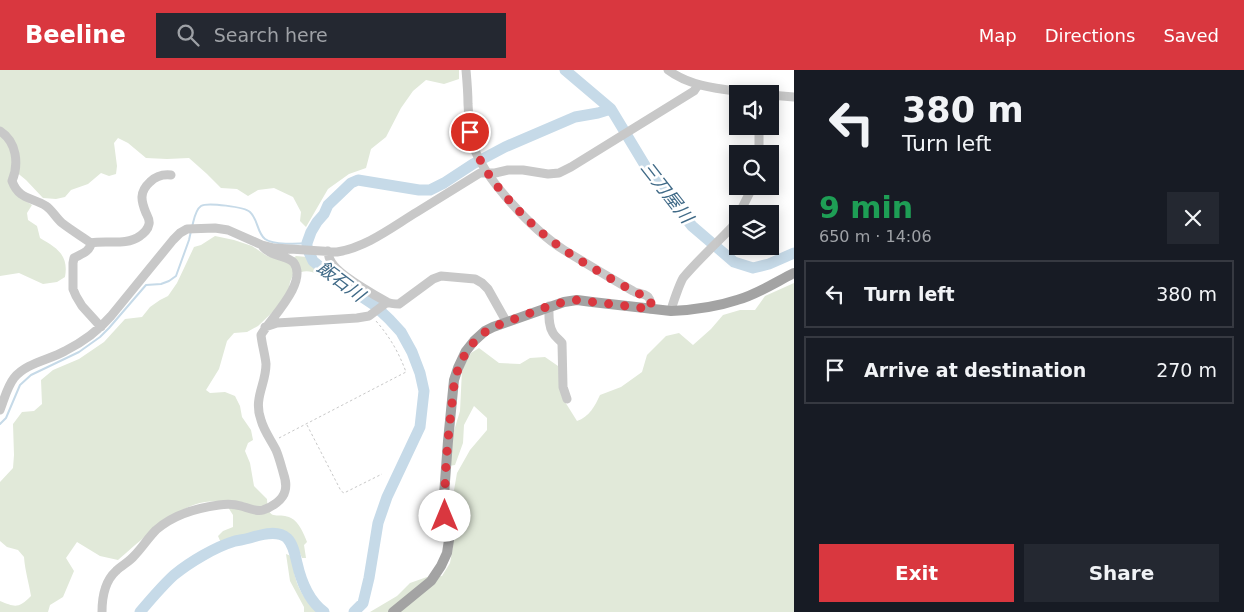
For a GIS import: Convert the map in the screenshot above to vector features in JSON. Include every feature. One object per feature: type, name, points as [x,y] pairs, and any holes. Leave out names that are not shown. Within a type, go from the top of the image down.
[{"type":"main road","points":[[393,612],[431,581],[447,553],[448,540],[444,495],[454,380],[466,351],[485,331],[506,321],[549,306],[577,300],[684,311],[738,300],[794,273]]},
{"type":"street","points":[[466,70],[471,138],[476,153],[485,169],[514,206],[544,235],[613,280],[636,293],[646,294],[652,305],[651,309]]},
{"type":"street","points":[[668,70],[675,76],[698,85],[729,90]]},
{"type":"street","points":[[485,169],[495,172],[523,170],[548,174],[559,173],[658,113],[694,90],[698,85]]},
{"type":"street","points":[[779,96],[794,97]]},
{"type":"street","points":[[0,131],[9,139],[13,148],[17,164],[12,181],[14,187],[27,198],[47,207],[61,222],[91,243],[122,242],[132,240],[143,234],[149,223],[149,218],[142,202],[144,188],[157,176],[171,175]]},
{"type":"street","points":[[0,410],[14,378],[22,371],[86,340],[101,328],[180,232],[191,229],[215,228],[228,230],[262,245],[274,248],[344,251],[359,246],[383,233],[485,169]]},
{"type":"street","points":[[671,311],[682,280],[729,230]]},
{"type":"street","points":[[91,243],[87,251],[74,258],[73,289],[82,306],[101,328]]},
{"type":"street","points":[[102,612],[102,601],[109,579],[167,522],[195,510],[220,504],[261,511],[277,502],[286,490],[286,482],[277,453],[260,419],[258,408],[266,365],[261,334],[292,292],[297,272],[294,262],[287,258],[273,255],[262,245]]},
{"type":"street","points":[[325,251],[338,269],[393,304],[399,304],[440,276],[475,279],[488,289],[506,321]]},
{"type":"street","points":[[265,327],[277,323],[358,318],[371,314],[385,304]]},
{"type":"street","points":[[549,306],[550,328],[562,343],[563,387],[567,399]]},
{"type":"path","points":[[272,442],[406,372],[393,343],[371,314]]},
{"type":"path","points":[[307,424],[341,491],[344,493],[382,474]]},
{"type":"green space","points":[[0,70],[459,70],[459,79],[444,84],[426,80],[413,91],[401,108],[386,137],[371,149],[366,168],[349,174],[328,189],[306,227],[300,221],[301,212],[293,197],[274,188],[258,190],[248,196],[237,189],[221,188],[189,158],[146,158],[128,143],[118,138],[114,143],[117,166],[116,174],[109,176],[101,173],[88,184],[71,190],[65,197],[56,199],[43,198],[15,171],[10,179],[24,200],[32,205],[27,213],[28,220],[37,226],[40,238],[52,245],[60,253],[65,263],[65,277],[57,282],[43,284],[19,273],[0,276]]},
{"type":"green space","points":[[215,236],[252,246],[267,256],[288,262],[296,256],[307,257],[320,271],[331,279],[330,281],[308,271],[293,275],[288,294],[281,304],[258,326],[247,332],[234,333],[227,341],[219,369],[206,390],[210,393],[225,392],[235,396],[240,406],[242,417],[251,430],[253,440],[248,443],[245,451],[250,463],[254,486],[267,499],[269,512],[274,515],[291,518],[299,525],[307,542],[304,545],[306,558],[302,558],[295,541],[287,533],[277,529],[260,531],[221,543],[218,536],[223,531],[233,527],[233,515],[224,501],[205,502],[194,505],[171,517],[118,560],[100,556],[77,542],[66,558],[74,571],[63,597],[50,605],[48,612],[0,612],[0,601],[16,606],[31,596],[24,557],[18,550],[7,547],[0,541],[0,482],[13,468],[13,424],[22,412],[34,411],[42,404],[41,380],[53,370],[79,359],[104,342],[125,319],[142,317],[150,307],[168,296],[177,283],[194,247]]},
{"type":"green space","points":[[794,283],[794,612],[370,612],[397,596],[410,583],[427,577],[442,576],[450,563],[453,546],[449,506],[453,496],[457,473],[470,450],[487,430],[487,418],[474,406],[464,425],[463,443],[455,465],[449,466],[453,434],[460,411],[462,370],[471,353],[479,348],[499,363],[520,364],[530,358],[545,357],[558,366],[562,397],[577,421],[588,414],[600,395],[621,387],[642,372],[647,355],[666,336],[679,333],[693,345],[723,315],[740,310],[755,310],[765,296]]},
{"type":"green space","points":[[286,554],[291,556],[296,581],[301,591],[317,612],[304,612],[304,607],[290,581]]},
{"type":"waterway","name":"三刀屋川","points":[[565,70],[611,109],[646,167],[692,226],[734,262],[753,268],[769,264],[794,253]]},
{"type":"waterway","name":"飯石川","points":[[354,612],[363,603],[378,523],[387,497],[420,427],[424,391],[412,352],[401,332],[374,305],[335,279],[313,261],[307,248],[311,232],[328,205],[351,183],[358,180],[419,190],[430,190],[505,147],[575,117],[611,109]]},
{"type":"waterway","points":[[192,227],[196,213],[201,206],[241,208],[253,215],[265,239],[286,244],[307,243]]},
{"type":"waterway","points":[[0,424],[6,418],[20,385],[31,375],[79,352],[100,337],[146,285],[161,284],[176,276],[191,231]]},
{"type":"waterway","name":"飯石川","points":[[140,612],[174,575],[195,560],[235,541],[270,533],[279,534],[289,540],[294,549],[306,590],[324,612]]},
{"type":"route","points":[[445,516],[444,495],[454,380],[466,351],[474,341],[485,331],[506,321],[564,302],[577,300],[651,309],[652,305],[646,294],[636,293],[613,280],[563,249],[530,223],[487,172],[473,146],[470,132]]}]
